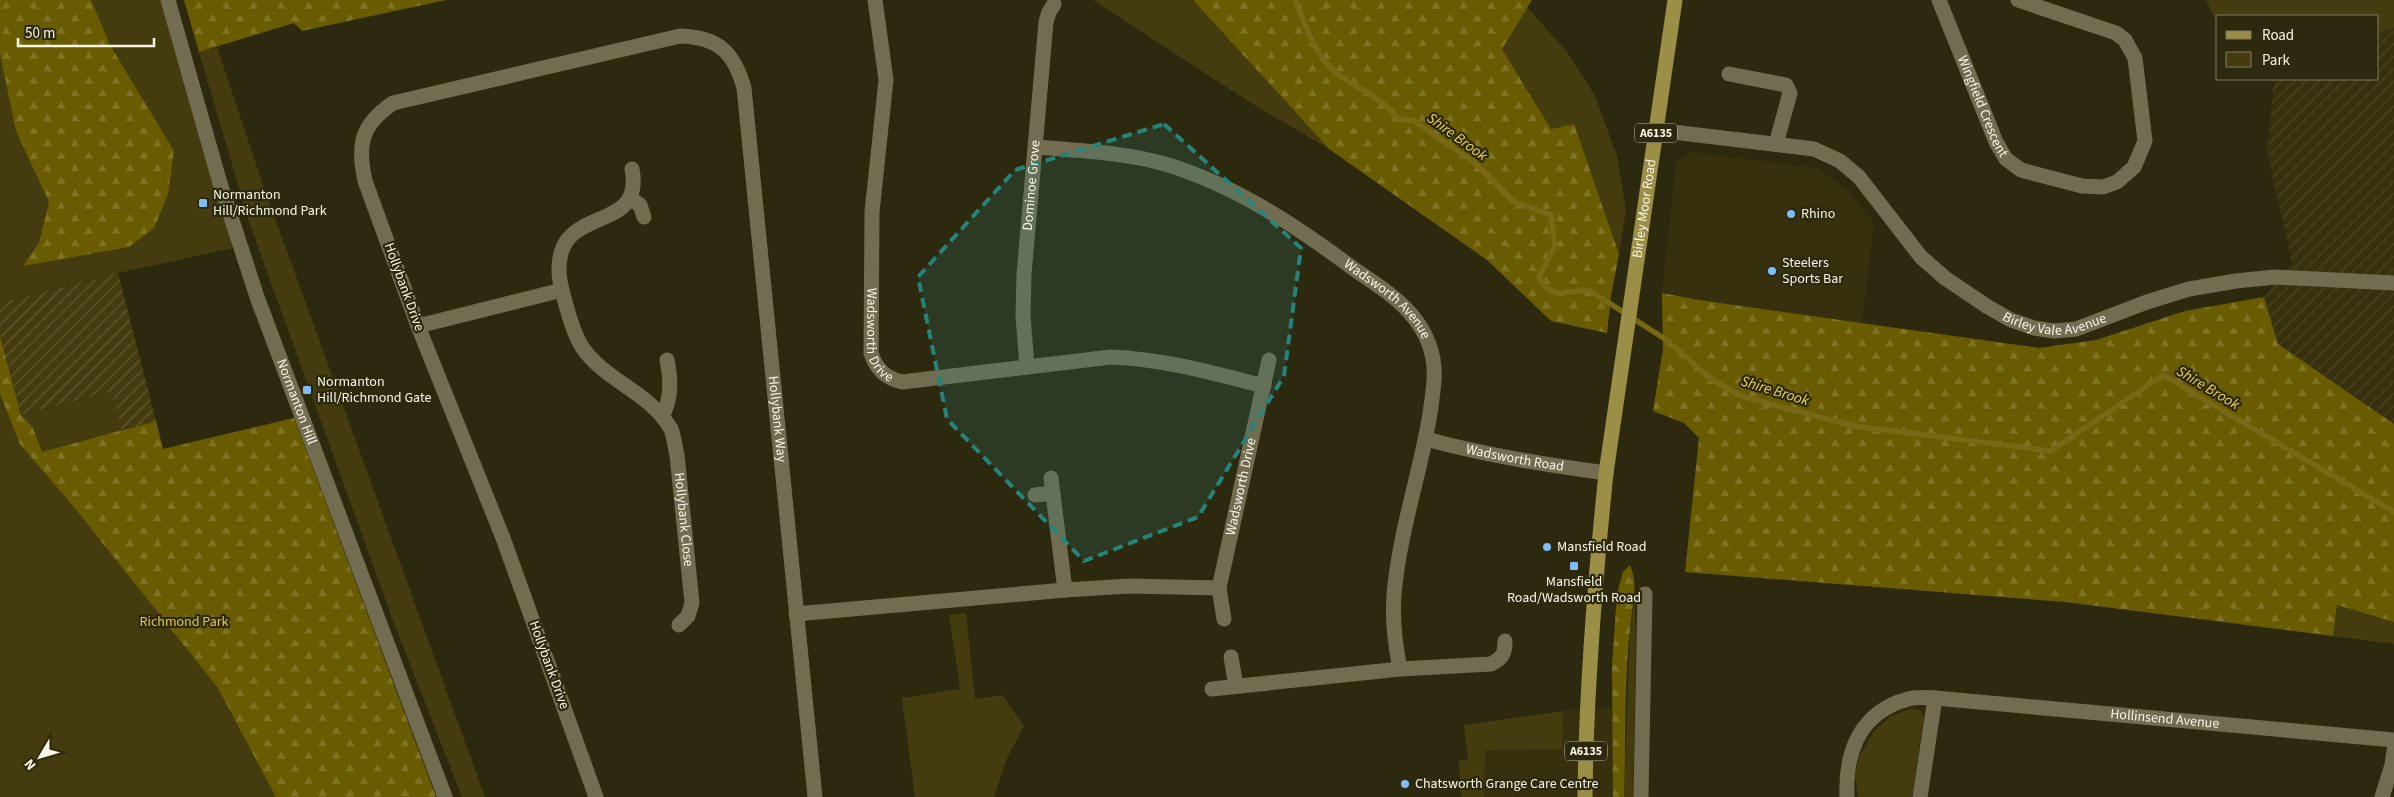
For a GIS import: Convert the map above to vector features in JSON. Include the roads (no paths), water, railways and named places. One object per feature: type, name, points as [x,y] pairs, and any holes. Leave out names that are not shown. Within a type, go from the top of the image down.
[{"type":"main road","name":"Birley Moor Road","points":[[1606,473],[1675,0]]},
{"type":"main road","name":"A6135","points":[[1585,797],[1587,714],[1598,550],[1606,473]]},
{"type":"street","name":"Normanton Hill","points":[[168,0],[220,183],[258,297],[445,797]]},
{"type":"street","name":"Wadsworth Drive","points":[[875,0],[886,80],[872,212],[871,353],[874,365],[892,379],[902,382],[1111,357],[1139,358],[1197,369],[1264,386]]},
{"type":"street","name":"Wingfield Crescent","points":[[1939,0],[1996,142],[2006,159],[2021,170],[2082,186],[2102,187],[2117,182],[2134,167],[2145,141],[2135,58],[2125,40],[2116,32],[2018,0]]},
{"type":"street","name":"Dominoe Grove","points":[[1027,368],[1023,316],[1024,274],[1046,22],[1048,12],[1054,4]]},
{"type":"street","name":"Hollybank Drive","points":[[596,797],[503,538],[418,326],[365,181],[361,160],[362,142],[366,128],[378,114],[393,103],[414,97],[680,36],[697,37],[713,42],[723,48]]},
{"type":"street","name":"Hollybank Way","points":[[723,48],[739,70],[744,88],[815,797]]},
{"type":"street","points":[[1729,74],[1786,85],[1790,93],[1776,144]]},
{"type":"street","name":"Birley Vale Avenue","points":[[1656,130],[1814,149],[1840,161],[1859,177],[1921,257],[1945,278],[2011,320],[2034,328],[2054,331],[2076,329],[2189,289],[2236,280],[2275,277],[2394,283]]},
{"type":"street","name":"Wadsworth Avenue","points":[[1036,147],[1109,152],[1165,164],[1211,181],[1249,198],[1323,246],[1396,299],[1421,328],[1429,344],[1433,362],[1434,381],[1426,439],[1397,562],[1394,596],[1394,634],[1400,669]]},
{"type":"street","points":[[632,169],[634,191],[631,199],[640,206],[644,217]]},
{"type":"street","name":"Hollybank Close","points":[[631,199],[623,208],[578,229],[567,239],[561,250],[558,271],[572,328],[583,348],[613,376],[641,395],[662,416],[672,431],[677,455],[692,603],[688,616],[679,625]]},
{"type":"street","points":[[418,326],[562,290]]},
{"type":"street","points":[[662,416],[670,393],[667,360]]},
{"type":"street","name":"Wadsworth Drive","points":[[1224,619],[1219,588],[1269,360]]},
{"type":"street","name":"Wadsworth Road","points":[[1426,439],[1496,457],[1606,473]]},
{"type":"street","points":[[1035,495],[1052,485],[1065,590]]},
{"type":"street","points":[[796,614],[1129,586],[1219,588]]},
{"type":"street","points":[[1640,797],[1645,594]]},
{"type":"street","points":[[1212,689],[1400,669],[1491,664],[1500,660],[1505,651],[1505,641]]},
{"type":"street","points":[[1231,657],[1236,686]]},
{"type":"street","points":[[1920,797],[1935,698]]},
{"type":"street","name":"Hollinsend Avenue","points":[[1847,797],[1849,759],[1857,736],[1873,718],[1892,705],[1909,699],[1935,698],[2394,740]]},
{"type":"street","points":[[2382,797],[2392,765],[2394,750]]},
{"type":"waterway","name":"Shire Brook","points":[[1295,0],[1319,54],[1339,75],[1374,97],[1391,110],[1398,119],[1414,121],[1474,162],[1513,201],[1551,215],[1555,246],[1539,277],[1546,288],[1557,293],[1589,290],[1665,339],[1711,379],[1741,396],[1854,426],[2051,451],[2163,375],[2394,512]]},
{"type":"place","name":"Normanton Hill/Richmond Park","points":[[203,203]]},
{"type":"place","name":"Rhino","points":[[1791,214]]},
{"type":"place","name":"Steelers Sports Bar","points":[[1772,271]]},
{"type":"place","name":"Normanton Hill/Richmond Gate","points":[[307,390]]},
{"type":"place","name":"Mansfield Road","points":[[1547,547]]},
{"type":"place","name":"Mansfield Road/Wadsworth Road","points":[[1574,566]]},
{"type":"place","name":"Chatsworth Grange Care Centre","points":[[1405,784]]},
{"type":"park label","name":"Richmond Park","points":[[184,622]]}]
